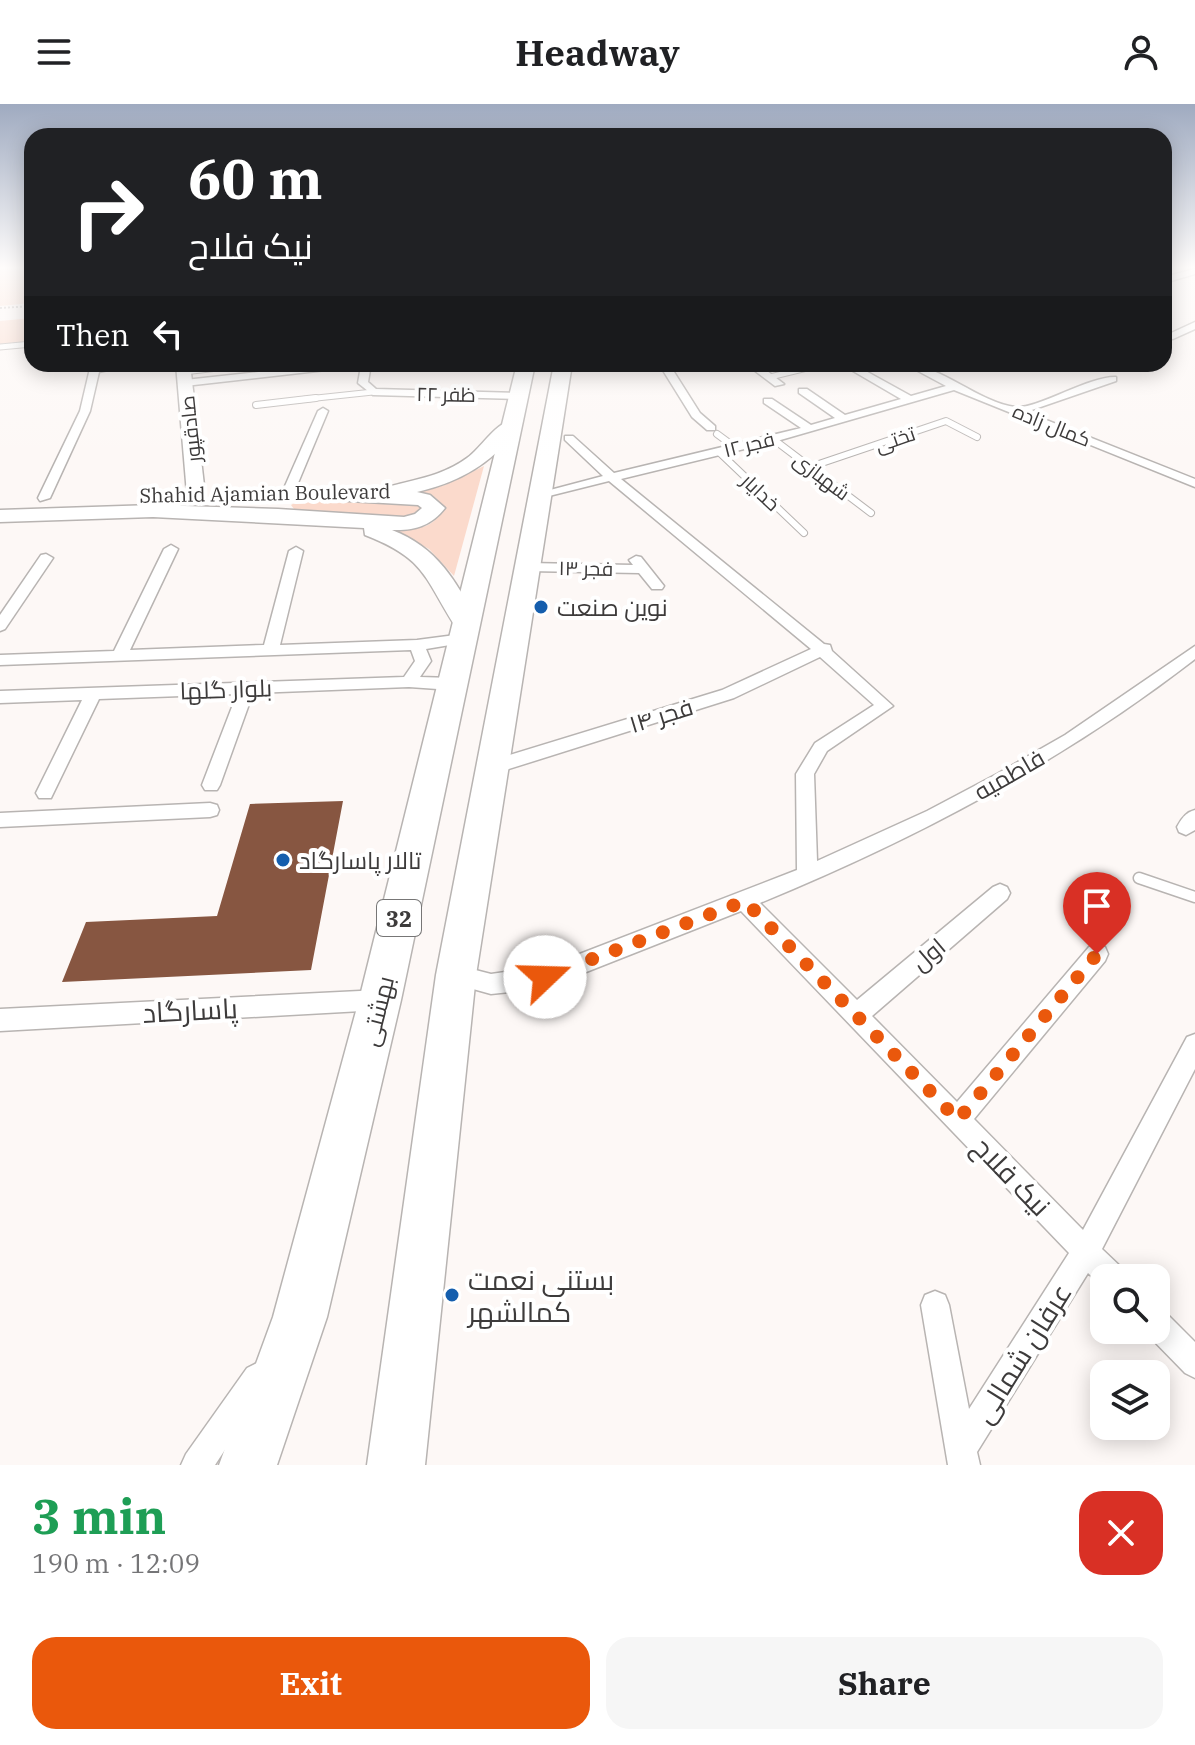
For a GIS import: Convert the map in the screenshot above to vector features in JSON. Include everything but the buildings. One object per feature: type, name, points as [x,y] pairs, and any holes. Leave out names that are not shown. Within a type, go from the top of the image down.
[{"type":"highway","points":[[396,1465],[456,975],[562,372]]},
{"type":"highway","name":"بهشتی","points":[[248,1465],[300,1317],[380,1000],[519,396]]},
{"type":"main road","name":"Shahid Ajamian Boulevard","points":[[0,516],[283,505],[334,495],[413,487],[463,471],[480,460],[519,396]]},
{"type":"main road","name":"Shahid Ajamian Boulevard","points":[[0,501],[196,494],[283,505],[317,518],[368,528],[409,545],[438,571],[464,631]]},
{"type":"main road","points":[[317,518],[405,524],[423,519],[434,508],[423,499],[334,495]]},
{"type":"street","points":[[44,498],[85,411],[94,372]]},
{"type":"street","points":[[365,372],[363,383],[373,392]]},
{"type":"street","points":[[669,372],[696,415],[714,431]]},
{"type":"street","points":[[763,372],[775,380]]},
{"type":"street","points":[[860,372],[912,401]]},
{"type":"street","name":"کمال زاده","points":[[926,372],[955,387],[1195,483]]},
{"type":"street","name":"صادقپور","points":[[184,373],[196,494]]},
{"type":"street","points":[[1017,411],[1112,379]]},
{"type":"street","name":"فجر ۱۲","points":[[541,494],[612,480],[773,439],[955,387]]},
{"type":"street","points":[[803,391],[844,419]]},
{"type":"street","name":"ظفر ۲۲","points":[[373,392],[519,396]]},
{"type":"street","points":[[768,401],[809,428]]},
{"type":"street","points":[[283,505],[323,411]]},
{"type":"street","points":[[569,438],[612,480],[825,649],[885,706],[821,747],[805,774],[807,872]]},
{"type":"street","points":[[120,655],[171,549]]},
{"type":"street","points":[[271,650],[296,551]]},
{"type":"street","points":[[634,557],[657,586]]},
{"type":"street","points":[[0,626],[46,558]]},
{"type":"street","name":"فجر ۱۳","points":[[528,567],[644,569]]},
{"type":"street","name":"بلوار گلها","points":[[0,660],[417,645],[464,631]]},
{"type":"street","points":[[409,682],[423,661],[417,645]]},
{"type":"street","name":"فجر ۱۴","points":[[493,767],[728,694],[825,649]]},
{"type":"street","name":"فاطمیه","points":[[456,975],[490,984],[545,977],[745,901],[975,795],[1085,730],[1195,651]]},
{"type":"street","name":"بلوار گلها","points":[[0,697],[409,682],[452,684]]},
{"type":"street","points":[[211,785],[247,688]]},
{"type":"street","points":[[45,793],[93,694]]},
{"type":"street","points":[[0,820],[210,810]]},
{"type":"street","name":"اول","points":[[856,1015],[1000,893]]},
{"type":"street","name":"نیک فلاح","points":[[745,901],[1098,1264]]},
{"type":"street","points":[[958,1120],[1097,954]]},
{"type":"street","name":"پاسارگاد","points":[[0,1020],[380,1000]]},
{"type":"street","name":"عرفان شمالی","points":[[963,1457],[1086,1252],[1195,1045]]},
{"type":"street","points":[[935,1305],[963,1457]]},
{"type":"street","points":[[197,1465],[300,1317]]},
{"type":"street","points":[[1170,1337],[1195,1363]]},
{"type":"lane","points":[[0,347],[24,345]]},
{"type":"lane","points":[[775,380],[796,372]]},
{"type":"lane","points":[[256,405],[373,392]]},
{"type":"lane","name":"تختی","points":[[810,467],[946,421],[977,437]]},
{"type":"lane","points":[[714,431],[736,448]]},
{"type":"lane","name":"شهبازی","points":[[773,439],[871,513]]},
{"type":"lane","name":"خدایار","points":[[719,452],[804,533]]},
{"type":"lane","points":[[1139,878],[1195,897]]},
{"type":"shaded area","points":[[0,333],[24,333],[24,345],[0,347]]},
{"type":"shaded area","points":[[484,466],[454,576],[429,549],[393,530],[426,526],[438,517],[439,501],[432,495],[415,493],[445,485]]},
{"type":"shaded area","points":[[300,500],[407,501],[421,505],[423,514],[400,520],[294,509],[291,505]]},
{"type":"place","name":"نوین صنعت","points":[[541,607]]},
{"type":"place","name":"تالار پاسارگاد","points":[[283,860]]},
{"type":"place","name":"بستنی نعمت کمالشهر","points":[[452,1295]]},
{"type":"route","points":[[545,977],[745,901],[958,1120],[1097,954]]}]
